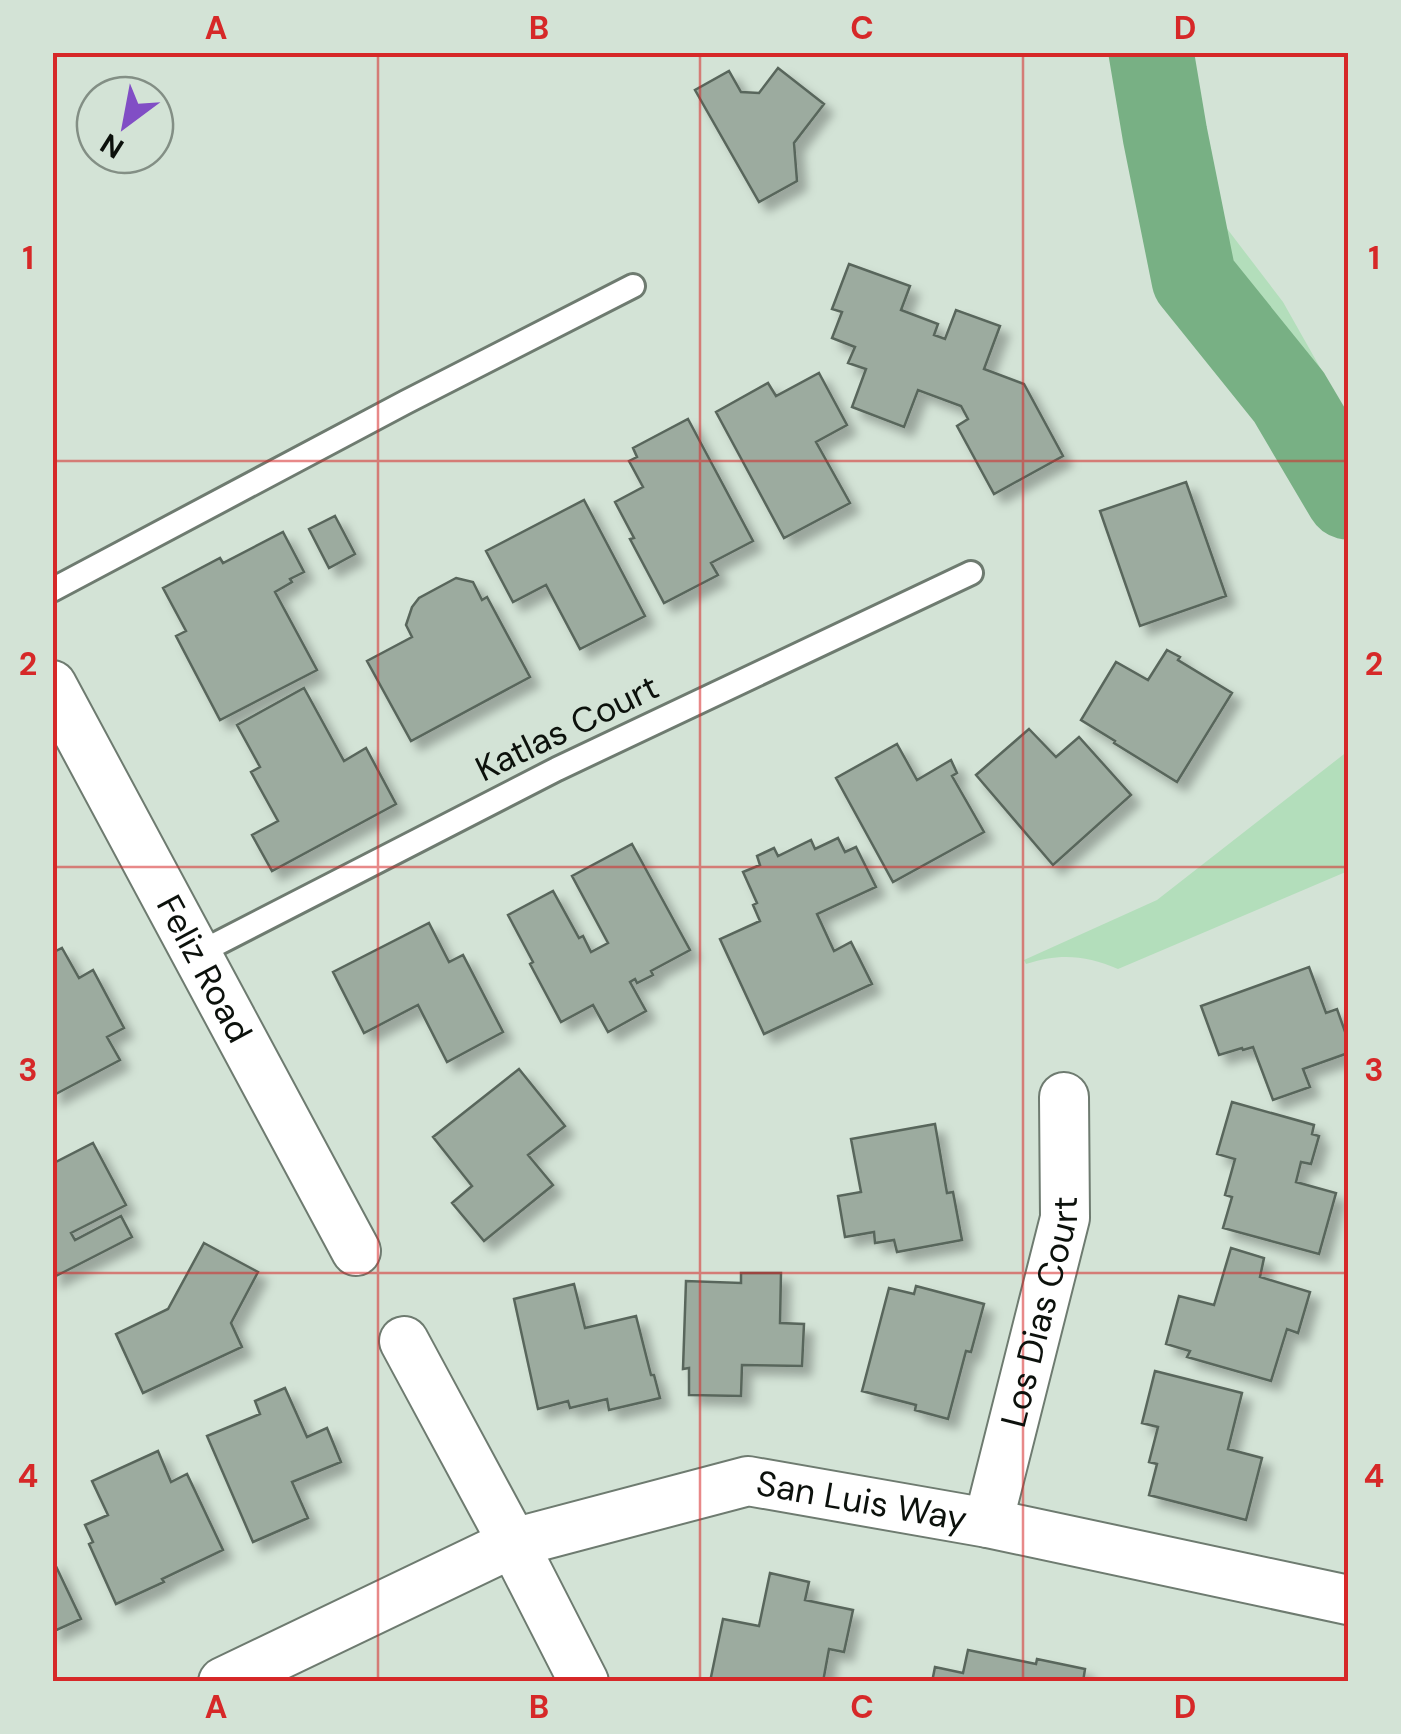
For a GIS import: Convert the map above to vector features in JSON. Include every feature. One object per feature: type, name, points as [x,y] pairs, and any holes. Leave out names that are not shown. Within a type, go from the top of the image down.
[{"type":"street","name":"Feliz Road","points":[[52,685],[356,1251]]},
{"type":"street","name":"Los Dias Court","points":[[988,1523],[1065,1218],[1064,1097]]},
{"type":"street","points":[[404,1341],[584,1682]]},
{"type":"street","name":"San Luis Way","points":[[224,1682],[513,1543],[748,1481],[988,1523],[1348,1600]]},
{"type":"lane","points":[[52,590],[633,286]]},
{"type":"lane","name":"Katlas Court","points":[[197,954],[557,769],[972,573]]},
{"type":"green space","points":[[1127,53],[1183,53],[1183,129],[1225,226],[1283,302],[1348,417],[1348,433],[1278,337],[1203,209]]},
{"type":"green space","points":[[1348,751],[1348,871],[1118,969],[1072,957],[1026,964],[1024,960],[1157,900]]},
{"type":"building","points":[[778,68],[824,104],[794,143],[797,181],[759,202],[695,90],[729,71],[741,92],[759,93]]},
{"type":"building","points":[[849,264],[910,286],[901,310],[938,324],[934,335],[945,339],[956,310],[1000,326],[984,369],[1024,384],[1063,456],[994,494],[957,426],[968,419],[961,406],[918,390],[904,427],[852,407],[866,369],[848,363],[855,347],[832,338],[842,312],[832,309]]},
{"type":"building","points":[[819,373],[847,425],[816,442],[850,503],[784,538],[716,412],[768,383],[776,396]]},
{"type":"building","points":[[688,419],[753,541],[711,563],[718,575],[664,603],[615,502],[643,487],[629,461],[637,457],[633,448]]},
{"type":"building","points":[[1186,482],[1226,596],[1140,626],[1100,511]]},
{"type":"building","points":[[584,500],[645,616],[580,649],[546,585],[513,602],[486,551]]},
{"type":"building","points":[[335,516],[355,554],[329,568],[309,529]]},
{"type":"building","points":[[283,532],[304,572],[275,592],[317,670],[220,720],[176,636],[186,631],[163,588],[220,558],[223,563]]},
{"type":"building","points":[[456,578],[473,582],[482,600],[487,597],[530,677],[411,741],[367,661],[412,637],[406,625],[412,607],[419,598]]},
{"type":"building","points":[[1167,650],[1232,693],[1177,782],[1081,720],[1116,662],[1148,680]]},
{"type":"building","points":[[304,688],[344,761],[366,748],[396,804],[272,871],[252,835],[278,821],[251,772],[260,767],[237,725]]},
{"type":"building","points":[[1029,729],[1056,757],[1079,737],[1131,795],[1053,865],[976,775]]},
{"type":"building","points":[[897,744],[917,780],[951,760],[957,773],[952,776],[984,832],[893,882],[836,778]]},
{"type":"building","points":[[838,838],[845,852],[856,847],[876,887],[817,914],[834,951],[851,942],[872,984],[764,1034],[720,939],[760,921],[753,905],[757,903],[743,872],[760,865],[757,856],[774,848],[778,856],[811,840],[815,849]]},
{"type":"building","points":[[632,844],[690,950],[651,971],[653,975],[630,982],[646,1011],[608,1032],[593,1005],[561,1022],[508,915],[553,891],[591,952],[608,943],[572,876]]},
{"type":"building","points":[[429,923],[449,962],[463,955],[503,1032],[447,1062],[418,1005],[364,1033],[333,972]]},
{"type":"building","points":[[62,948],[79,978],[93,970],[124,1028],[107,1037],[120,1060],[52,1096],[52,953]]},
{"type":"building","points":[[1309,967],[1326,1013],[1337,1009],[1348,1040],[1348,1053],[1303,1069],[1310,1087],[1273,1100],[1253,1047],[1219,1055],[1201,1006]]},
{"type":"building","points":[[519,1069],[565,1126],[528,1155],[553,1185],[484,1241],[452,1203],[472,1186],[433,1137]]},
{"type":"building","points":[[1232,1102],[1314,1125],[1312,1134],[1319,1136],[1311,1164],[1301,1162],[1296,1182],[1336,1193],[1319,1254],[1223,1228],[1232,1197],[1225,1195],[1235,1159],[1217,1154]]},
{"type":"building","points":[[935,1124],[947,1193],[953,1192],[962,1240],[897,1252],[894,1240],[875,1243],[874,1232],[845,1237],[838,1196],[861,1192],[851,1139]]},
{"type":"building","points":[[93,1143],[126,1205],[71,1233],[75,1240],[121,1216],[132,1237],[52,1278],[52,1164]]},
{"type":"building","points":[[204,1243],[258,1272],[231,1323],[242,1347],[143,1393],[116,1334],[168,1309]]},
{"type":"building","points":[[1231,1248],[1264,1258],[1260,1277],[1310,1292],[1298,1333],[1287,1329],[1271,1381],[1187,1357],[1190,1351],[1166,1344],[1179,1296],[1214,1305]]},
{"type":"building","points":[[741,1273],[781,1273],[780,1323],[804,1324],[802,1366],[742,1365],[741,1396],[689,1395],[689,1368],[683,1369],[686,1281],[741,1283]]},
{"type":"building","points":[[574,1284],[585,1328],[636,1316],[660,1398],[609,1410],[607,1399],[570,1408],[568,1401],[538,1409],[514,1299]]},
{"type":"building","points":[[916,1286],[984,1304],[971,1352],[966,1351],[948,1419],[915,1410],[916,1405],[862,1391],[889,1288],[914,1294]]},
{"type":"building","points":[[1155,1371],[1242,1393],[1228,1449],[1262,1458],[1246,1520],[1149,1495],[1157,1464],[1149,1462],[1158,1427],[1142,1423]]},
{"type":"building","points":[[285,1388],[307,1437],[327,1428],[341,1462],[292,1482],[308,1518],[253,1542],[207,1436],[260,1414],[255,1401]]},
{"type":"building","points":[[158,1451],[171,1482],[187,1474],[223,1550],[116,1604],[89,1544],[93,1542],[85,1525],[108,1515],[92,1481]]},
{"type":"building","points":[[52,1558],[81,1619],[52,1632]]},
{"type":"building","points":[[770,1573],[809,1582],[805,1600],[853,1610],[844,1652],[829,1649],[823,1682],[733,1682],[711,1677],[723,1619],[759,1626]]},
{"type":"building","points":[[968,1650],[1085,1669],[1083,1682],[932,1682],[935,1667],[963,1673]]},
{"type":"waterway","points":[[1151,52],[1194,279],[1289,397],[1348,497]]}]
